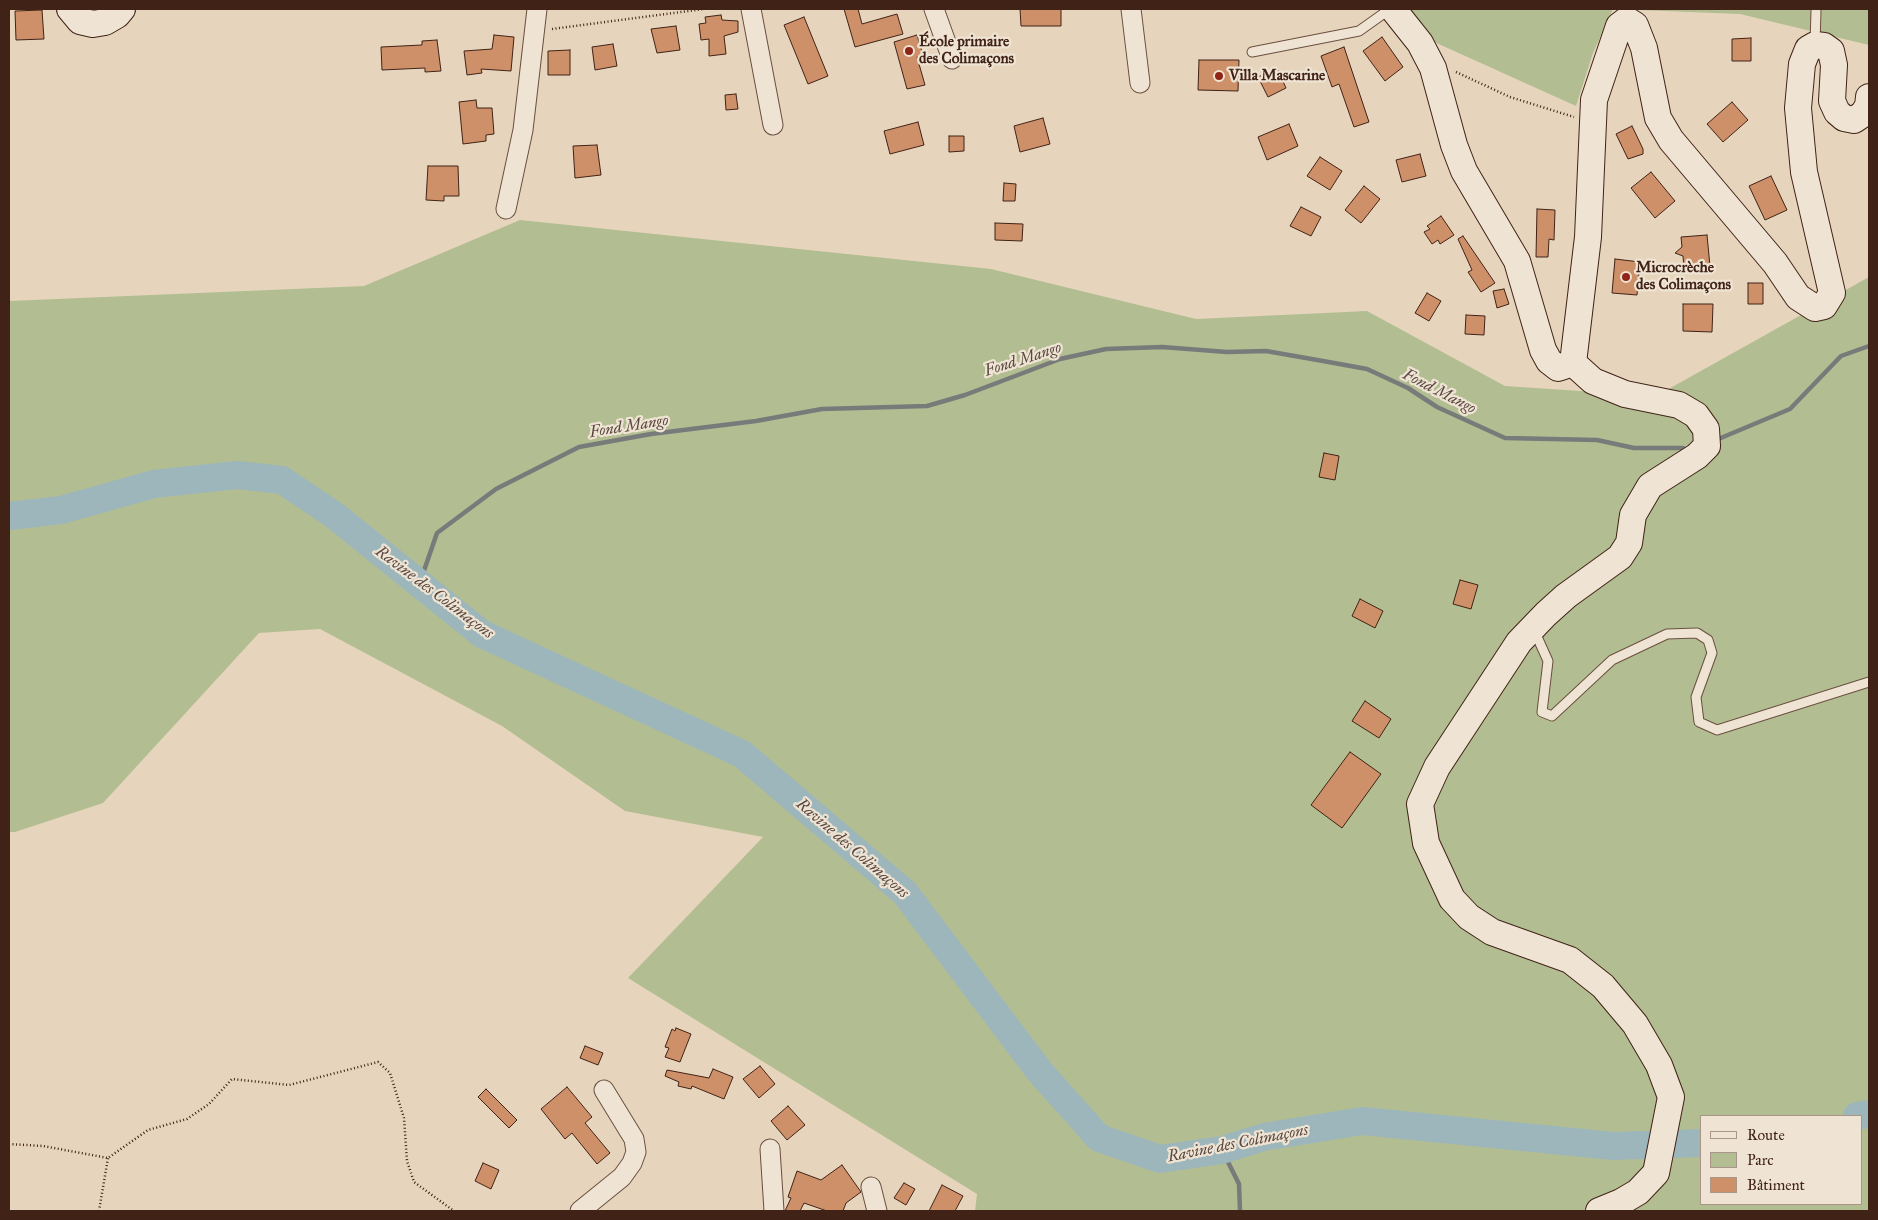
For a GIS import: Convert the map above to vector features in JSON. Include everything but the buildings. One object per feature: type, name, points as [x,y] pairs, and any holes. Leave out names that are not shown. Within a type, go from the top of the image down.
[{"type":"main road","points":[[70,9],[80,21],[93,24],[105,22],[118,15],[122,9]]},
{"type":"main road","points":[[1392,9],[1420,43],[1429,60],[1454,145],[1464,171],[1517,261],[1543,350],[1549,360],[1558,368],[1573,363]]},
{"type":"main road","points":[[1573,363],[1588,237],[1594,100],[1620,17],[1635,26],[1644,48],[1658,118],[1671,140],[1775,263],[1798,297],[1815,308],[1824,306],[1832,293],[1804,172],[1798,108],[1802,64],[1808,49],[1815,45],[1824,46],[1831,51],[1834,65],[1832,100],[1836,112],[1844,118],[1854,120],[1863,114],[1869,97]]},
{"type":"main road","points":[[1573,363],[1593,381],[1625,394],[1679,405],[1696,415],[1706,429],[1707,446],[1697,456],[1650,486],[1632,515],[1630,543],[1620,557],[1566,596],[1520,642],[1437,766],[1420,804],[1426,843],[1452,899],[1469,918],[1492,932],[1570,960],[1603,986],[1635,1024],[1659,1065],[1671,1097],[1656,1173],[1638,1192],[1621,1202],[1599,1211]]},
{"type":"street","points":[[506,209],[523,130],[537,9]]},
{"type":"street","points":[[751,9],[773,125]]},
{"type":"street","points":[[934,9],[952,59]]},
{"type":"street","points":[[1131,9],[1140,83]]},
{"type":"street","points":[[580,1211],[622,1177],[632,1163],[636,1152],[634,1139],[604,1090]]},
{"type":"street","points":[[770,1149],[774,1211]]},
{"type":"street","points":[[871,1187],[877,1211]]},
{"type":"lane","points":[[1252,52],[1359,31],[1392,9]]},
{"type":"lane","points":[[1815,45],[1817,9]]},
{"type":"lane","points":[[1533,628],[1548,661],[1542,712],[1552,716],[1612,660],[1668,634],[1697,634],[1708,640],[1712,653],[1696,697],[1700,722],[1717,730],[1869,682]]},
{"type":"path","points":[[535,31],[704,9]]},
{"type":"path","points":[[1429,60],[1510,96],[1593,122]]},
{"type":"path","points":[[99,1211],[108,1158],[148,1130],[187,1119],[209,1104],[232,1079],[289,1085],[378,1062],[390,1073],[404,1118],[407,1161],[414,1182],[454,1211]]},
{"type":"path","points":[[9,1144],[43,1146],[108,1158]]},
{"type":"green space","points":[[1405,9],[1613,9],[1593,53],[1576,106],[1432,41]]},
{"type":"green space","points":[[1613,9],[1869,9],[1869,45],[1740,14]]},
{"type":"green space","points":[[520,220],[991,269],[1196,319],[1367,311],[1505,386],[1656,396],[1869,277],[1869,1211],[975,1211],[977,1194],[628,978],[763,837],[625,811],[502,726],[320,629],[259,633],[103,803],[15,832],[9,832],[9,301],[364,286]]},
{"type":"waterway","name":"Fond Mango","points":[[1716,440],[1790,409],[1841,356],[1869,346]]},
{"type":"waterway","name":"Fond Mango","points":[[419,585],[437,533],[496,489],[579,447],[651,434],[756,421],[822,409],[927,406],[965,395],[1060,359],[1106,349],[1162,347],[1227,352],[1266,351],[1367,369],[1408,388],[1437,407],[1505,438],[1597,440],[1634,448],[1683,448]]},
{"type":"waterway","name":"Ravine des Colimaçons","points":[[9,516],[61,510],[154,484],[237,475],[282,480],[334,515],[482,634],[742,754],[905,893],[1040,1072],[1099,1138],[1160,1159],[1222,1150],[1264,1137],[1362,1121],[1613,1146],[1700,1143]]},
{"type":"waterway","name":"Ravine des Colimaçons","points":[[1863,1115],[1869,1114]]},
{"type":"waterway","points":[[1222,1150],[1239,1184],[1240,1211]]},
{"type":"place","name":"École primaire des Colimaçons","points":[[909,51]]},
{"type":"place","name":"Villa Mascarine","points":[[1219,76]]},
{"type":"place","name":"Microcrèche des Colimaçons","points":[[1626,277]]}]
